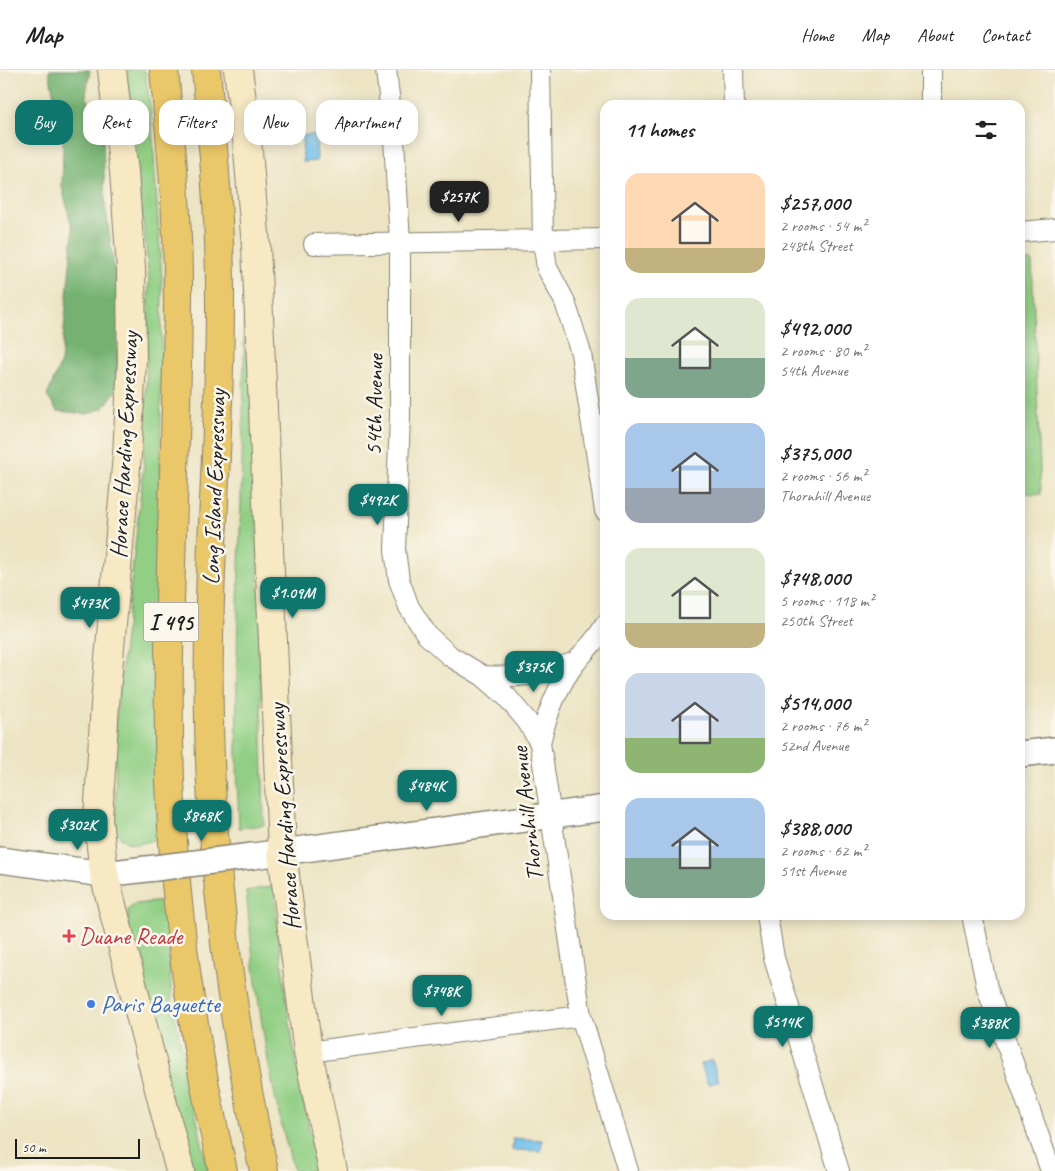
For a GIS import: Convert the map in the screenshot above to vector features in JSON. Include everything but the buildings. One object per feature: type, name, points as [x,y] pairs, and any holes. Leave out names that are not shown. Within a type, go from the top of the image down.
[{"type":"highway","name":"Long Island Expressway","points":[[164,70],[174,169],[178,285],[170,708],[173,842],[185,965],[195,1033],[203,1081],[223,1171]]},
{"type":"highway","name":"Long Island Expressway","points":[[206,70],[216,173],[220,292],[209,718],[213,840],[225,960],[243,1072],[264,1171]]},
{"type":"main road","name":"Horace Harding Expressway","points":[[112,70],[124,172],[131,268],[132,360],[127,455],[105,704],[99,801],[104,874],[180,1171]]},
{"type":"main road","name":"Horace Harding Expressway","points":[[238,70],[247,139],[256,246],[282,852],[308,1052],[333,1171]]},
{"type":"street","name":"54th Avenue","points":[[386,70],[394,139],[400,242],[396,565],[409,607],[427,635],[450,656],[482,676],[517,708],[540,743]]},
{"type":"street","points":[[540,70],[543,240],[547,268],[565,302],[580,353],[600,479]]},
{"type":"street","points":[[733,70],[734,100]]},
{"type":"street","points":[[931,70],[931,100]]},
{"type":"street","points":[[1025,232],[1055,229]]},
{"type":"street","points":[[314,244],[600,240]]},
{"type":"street","name":"Thornhill Avenue","points":[[600,633],[577,661],[552,701],[540,743],[581,1016],[628,1171]]},
{"type":"street","name":"Thornhill Avenue","points":[[482,676],[533,676],[556,670],[577,661]]},
{"type":"street","points":[[1025,753],[1055,750]]},
{"type":"street","points":[[0,860],[104,874],[253,856],[600,809]]},
{"type":"street","points":[[768,920],[774,958],[839,1171]]},
{"type":"street","points":[[973,920],[987,988],[1051,1171]]},
{"type":"street","points":[[308,1052],[581,1016]]},
{"type":"green space","points":[[49,70],[90,70],[86,95],[88,100],[83,100],[83,145],[103,145],[105,202],[118,297],[117,390],[103,408],[88,414],[57,411],[47,396],[61,362],[73,231],[62,187],[63,145],[73,145],[73,100],[55,100]]},
{"type":"green space","points":[[127,70],[145,70],[151,111],[162,279],[157,839],[135,844],[126,841],[116,833],[115,728],[144,464],[149,279],[135,145],[149,145],[149,100],[130,100]]},
{"type":"green space","points":[[241,198],[255,417],[264,825],[239,828],[237,649],[244,349]]},
{"type":"green space","points":[[1025,261],[1032,261],[1041,494],[1025,493]]},
{"type":"green space","points":[[274,886],[281,958],[291,1029],[303,1100],[319,1171],[294,1171],[276,1102],[263,1032],[246,891]]},
{"type":"green space","points":[[165,901],[172,1002],[208,1171],[191,1171],[128,934],[128,910],[134,904]]},
{"type":"water","points":[[306,135],[316,135],[317,161],[303,162],[302,145],[306,145]]},
{"type":"water","points":[[712,1060],[719,1081],[708,1085],[701,1064]]},
{"type":"water","points":[[513,1138],[542,1140],[541,1151],[512,1150]]},
{"type":"place","name":"Duane Reade","points":[[69,936]]},
{"type":"place","name":"Paris Baguette","points":[[91,1004]]}]
